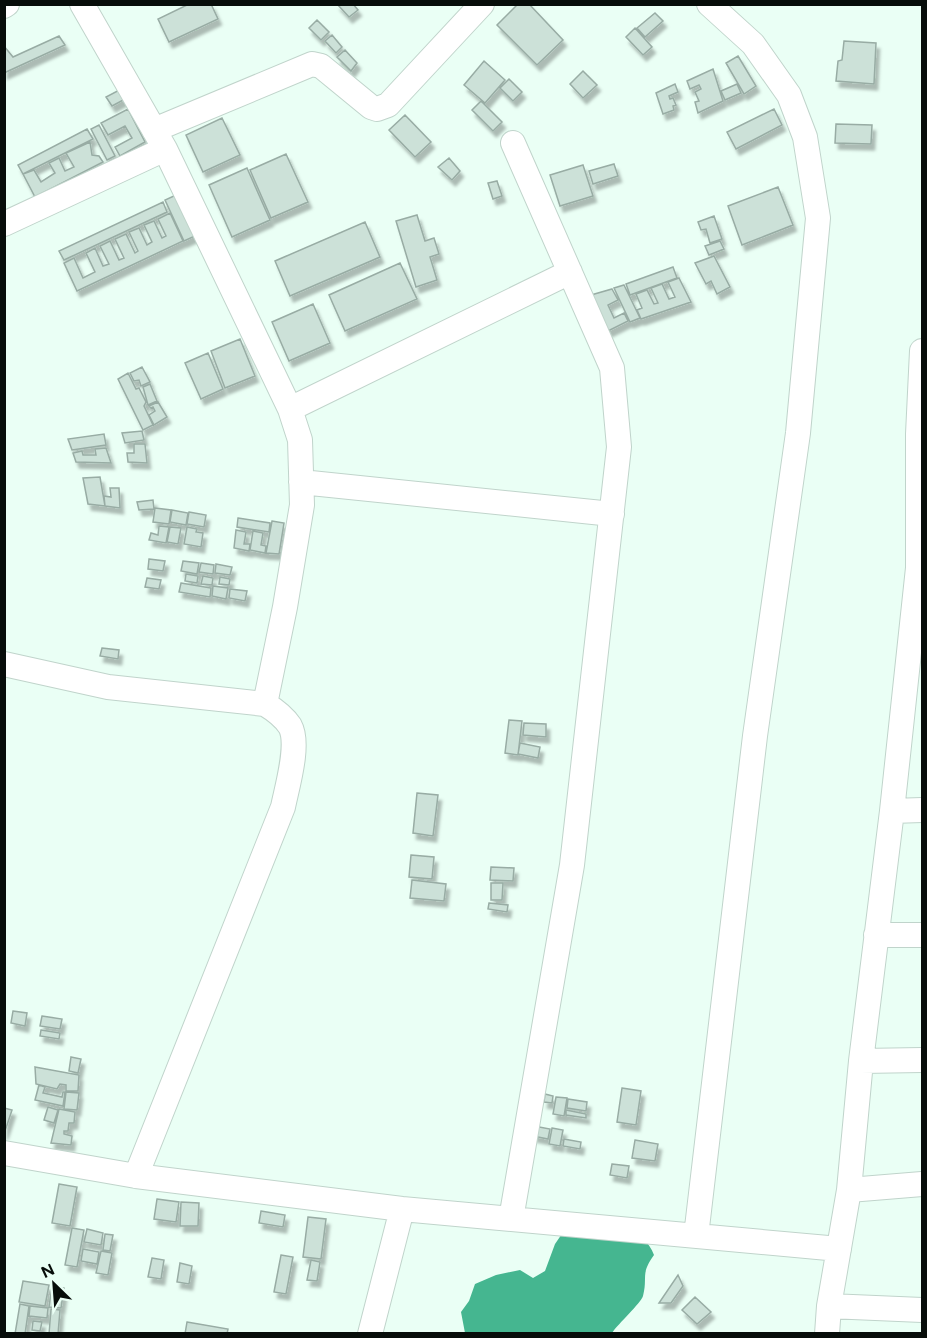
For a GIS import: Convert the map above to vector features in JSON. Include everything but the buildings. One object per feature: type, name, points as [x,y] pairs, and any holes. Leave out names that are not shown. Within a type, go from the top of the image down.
[{"type":"street","points":[[82,4],[159,139],[290,409],[300,440],[302,505],[285,607],[265,704]]},
{"type":"street","points":[[4,224],[159,139],[312,64],[321,66],[371,107],[377,109],[388,105],[482,4]]},
{"type":"street","points":[[696,1236],[755,736],[798,433],[818,218],[805,137],[789,95],[753,44],[709,4]]},
{"type":"street","points":[[511,1219],[572,865],[619,447],[612,368],[513,143]]},
{"type":"street","points":[[290,409],[570,272]]},
{"type":"street","points":[[827,1334],[829,1306],[849,1190],[861,1061],[892,811],[914,678],[920,568],[922,351]]},
{"type":"street","points":[[301,482],[612,514]]},
{"type":"street","points":[[4,664],[108,687],[265,704],[278,712],[291,728],[294,758],[283,807],[136,1176]]},
{"type":"street","points":[[892,811],[922,810]]},
{"type":"street","points":[[876,935],[922,935]]},
{"type":"street","points":[[861,1061],[922,1060]]},
{"type":"street","points":[[4,1153],[136,1176],[402,1209],[839,1249]]},
{"type":"street","points":[[849,1190],[922,1184]]},
{"type":"street","points":[[370,1334],[402,1209]]},
{"type":"street","points":[[829,1306],[922,1310]]},
{"type":"shaded area","points":[[590,1214],[636,1233],[650,1246],[654,1255],[646,1271],[643,1296],[612,1333],[465,1333],[461,1312],[469,1301],[475,1284],[496,1275],[520,1270],[533,1278],[545,1271],[555,1244],[568,1225]]}]
